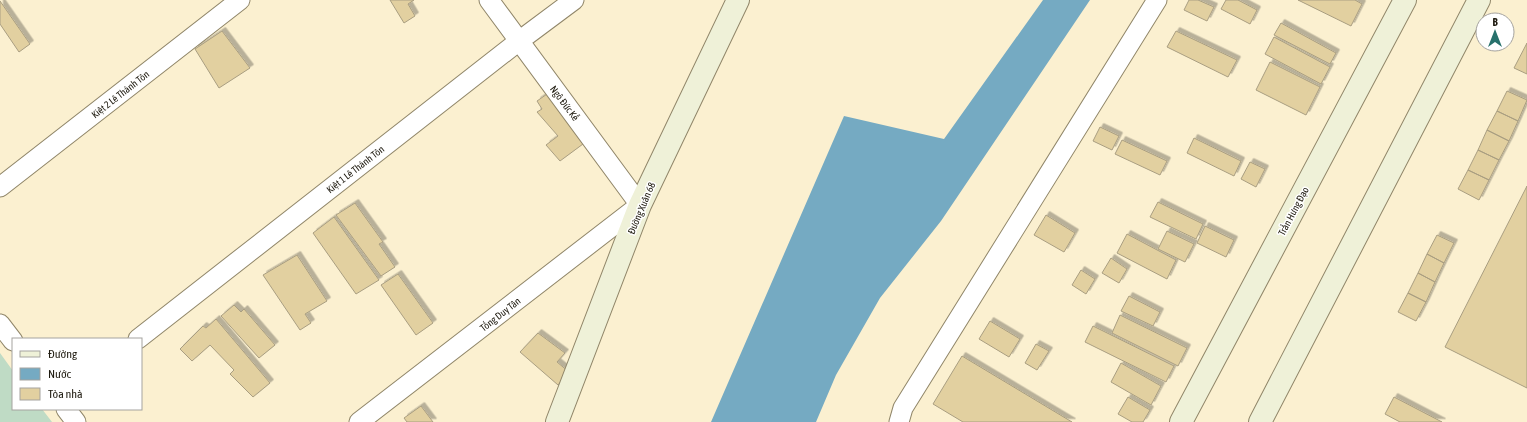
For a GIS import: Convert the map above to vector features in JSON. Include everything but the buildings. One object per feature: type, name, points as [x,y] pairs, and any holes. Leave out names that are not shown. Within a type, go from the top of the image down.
[{"type":"main road","name":"Đường Xuân 68","points":[[558,422],[640,205],[738,0]]},
{"type":"main road","name":"Trần Hưng Đạo","points":[[1182,422],[1405,0]]},
{"type":"main road","points":[[1260,422],[1479,0]]},
{"type":"street","name":"Kiệt 2 Lê Thánh Tôn","points":[[0,187],[240,0]]},
{"type":"street","name":"Ngô Đức Kế","points":[[489,0],[640,205]]},
{"type":"street","name":"Kiệt 1 Lê Thánh Tôn","points":[[139,338],[519,41],[574,0]]},
{"type":"street","points":[[899,422],[903,408],[1157,0]]},
{"type":"street","name":"Tống Duy Tân","points":[[359,422],[640,205]]},
{"type":"street","points":[[0,324],[12,340]]},
{"type":"street","points":[[67,410],[76,422]]},
{"type":"green space","points":[[0,353],[12,370],[12,410],[43,410],[52,422],[0,422]]},
{"type":"water","points":[[1043,0],[1090,0],[941,221],[880,298],[836,375],[816,422],[711,422],[844,116],[944,139]]}]
